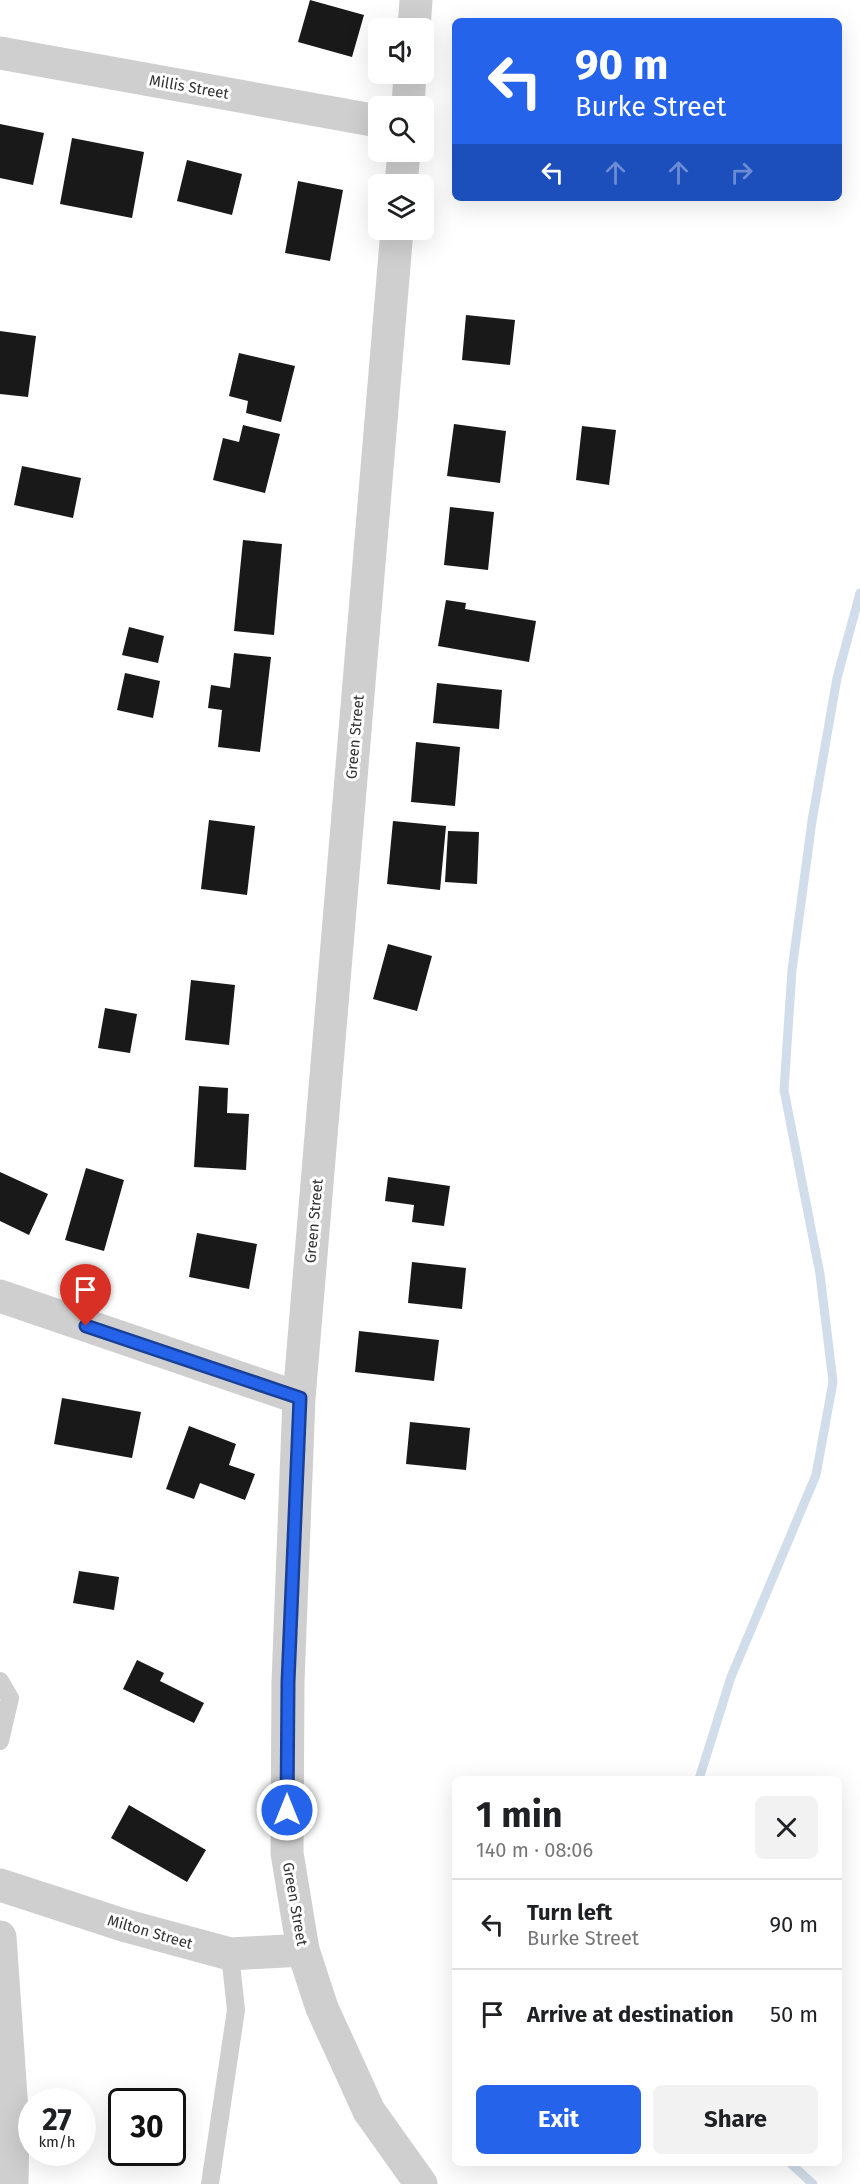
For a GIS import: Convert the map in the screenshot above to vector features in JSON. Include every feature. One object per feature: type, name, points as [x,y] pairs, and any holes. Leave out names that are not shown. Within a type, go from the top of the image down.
[{"type":"street","points":[[415,18],[416,0]]},
{"type":"street","name":"Millis Street","points":[[0,53],[368,119]]},
{"type":"street","name":"Green Street","points":[[396,240],[300,1398],[288,1682],[286,1853],[303,1950],[322,2008],[369,2111],[422,2184]]},
{"type":"street","points":[[0,1296],[300,1398]]},
{"type":"street","name":"Milton Street","points":[[0,1885],[123,1925],[230,1954],[303,1950]]},
{"type":"street","points":[[0,1937],[13,2125],[12,2184]]},
{"type":"lane","points":[[0,1681],[10,1698],[0,1742]]},
{"type":"lane","points":[[210,2184],[236,2010],[230,1954]]},
{"type":"building","points":[[310,0],[364,15],[352,57],[298,42]]},
{"type":"building","points":[[0,124],[44,133],[33,185],[0,178]]},
{"type":"building","points":[[72,138],[144,152],[132,218],[60,204]]},
{"type":"building","points":[[187,160],[242,174],[232,215],[177,201]]},
{"type":"building","points":[[298,181],[343,190],[330,261],[285,253]]},
{"type":"building","points":[[466,315],[515,320],[510,365],[462,360]]},
{"type":"building","points":[[0,331],[36,336],[28,397],[0,394]]},
{"type":"building","points":[[239,353],[295,366],[281,422],[246,413],[248,401],[229,396]]},
{"type":"building","points":[[454,424],[506,431],[500,483],[447,476]]},
{"type":"building","points":[[243,425],[280,434],[265,493],[213,480],[223,438],[239,442]]},
{"type":"building","points":[[582,426],[616,430],[609,485],[576,480]]},
{"type":"building","points":[[22,466],[81,478],[73,518],[14,505]]},
{"type":"building","points":[[450,507],[494,512],[488,570],[444,565]]},
{"type":"building","points":[[243,540],[282,544],[274,635],[234,631]]},
{"type":"building","points":[[446,600],[466,603],[465,609],[536,621],[529,662],[438,646]]},
{"type":"building","points":[[129,627],[164,636],[158,663],[122,655]]},
{"type":"building","points":[[234,653],[271,657],[260,752],[218,747],[222,710],[208,708],[211,685],[230,688]]},
{"type":"building","points":[[125,673],[160,681],[153,718],[117,710]]},
{"type":"building","points":[[437,683],[502,690],[499,729],[433,723]]},
{"type":"building","points":[[416,742],[460,747],[455,806],[411,802]]},
{"type":"building","points":[[209,820],[255,826],[247,895],[201,889]]},
{"type":"building","points":[[393,821],[446,826],[440,890],[387,884]]},
{"type":"building","points":[[448,831],[479,832],[477,884],[445,882]]},
{"type":"building","points":[[388,944],[432,956],[417,1011],[373,999]]},
{"type":"building","points":[[191,980],[235,985],[229,1045],[185,1040]]},
{"type":"building","points":[[105,1008],[137,1014],[130,1053],[98,1048]]},
{"type":"building","points":[[199,1086],[228,1088],[227,1113],[249,1114],[246,1170],[194,1167]]},
{"type":"building","points":[[86,1168],[124,1180],[104,1251],[65,1240]]},
{"type":"building","points":[[0,1172],[48,1194],[29,1235],[0,1221]]},
{"type":"building","points":[[388,1177],[450,1186],[444,1226],[412,1222],[414,1205],[385,1201]]},
{"type":"building","points":[[197,1233],[257,1244],[249,1289],[189,1277]]},
{"type":"building","points":[[412,1262],[466,1268],[462,1309],[408,1303]]},
{"type":"building","points":[[359,1331],[439,1340],[434,1381],[355,1372]]},
{"type":"building","points":[[62,1398],[141,1412],[132,1458],[54,1444]]},
{"type":"building","points":[[410,1422],[470,1428],[466,1470],[406,1464]]},
{"type":"building","points":[[189,1426],[236,1444],[229,1465],[255,1474],[245,1500],[200,1483],[194,1499],[166,1489]]},
{"type":"building","points":[[79,1571],[119,1577],[114,1610],[73,1603]]},
{"type":"building","points":[[137,1660],[164,1673],[160,1681],[204,1703],[194,1723],[123,1689]]},
{"type":"building","points":[[129,1805],[206,1850],[187,1882],[111,1838]]},
{"type":"waterway","points":[[700,1776],[731,1677],[816,1475],[833,1382],[820,1274],[784,1090],[792,970],[812,821],[837,678],[860,593]]},
{"type":"waterway","points":[[793,2166],[813,2184]]},
{"type":"route","points":[[86,1326],[300,1398],[288,1682],[287,1810]]}]
